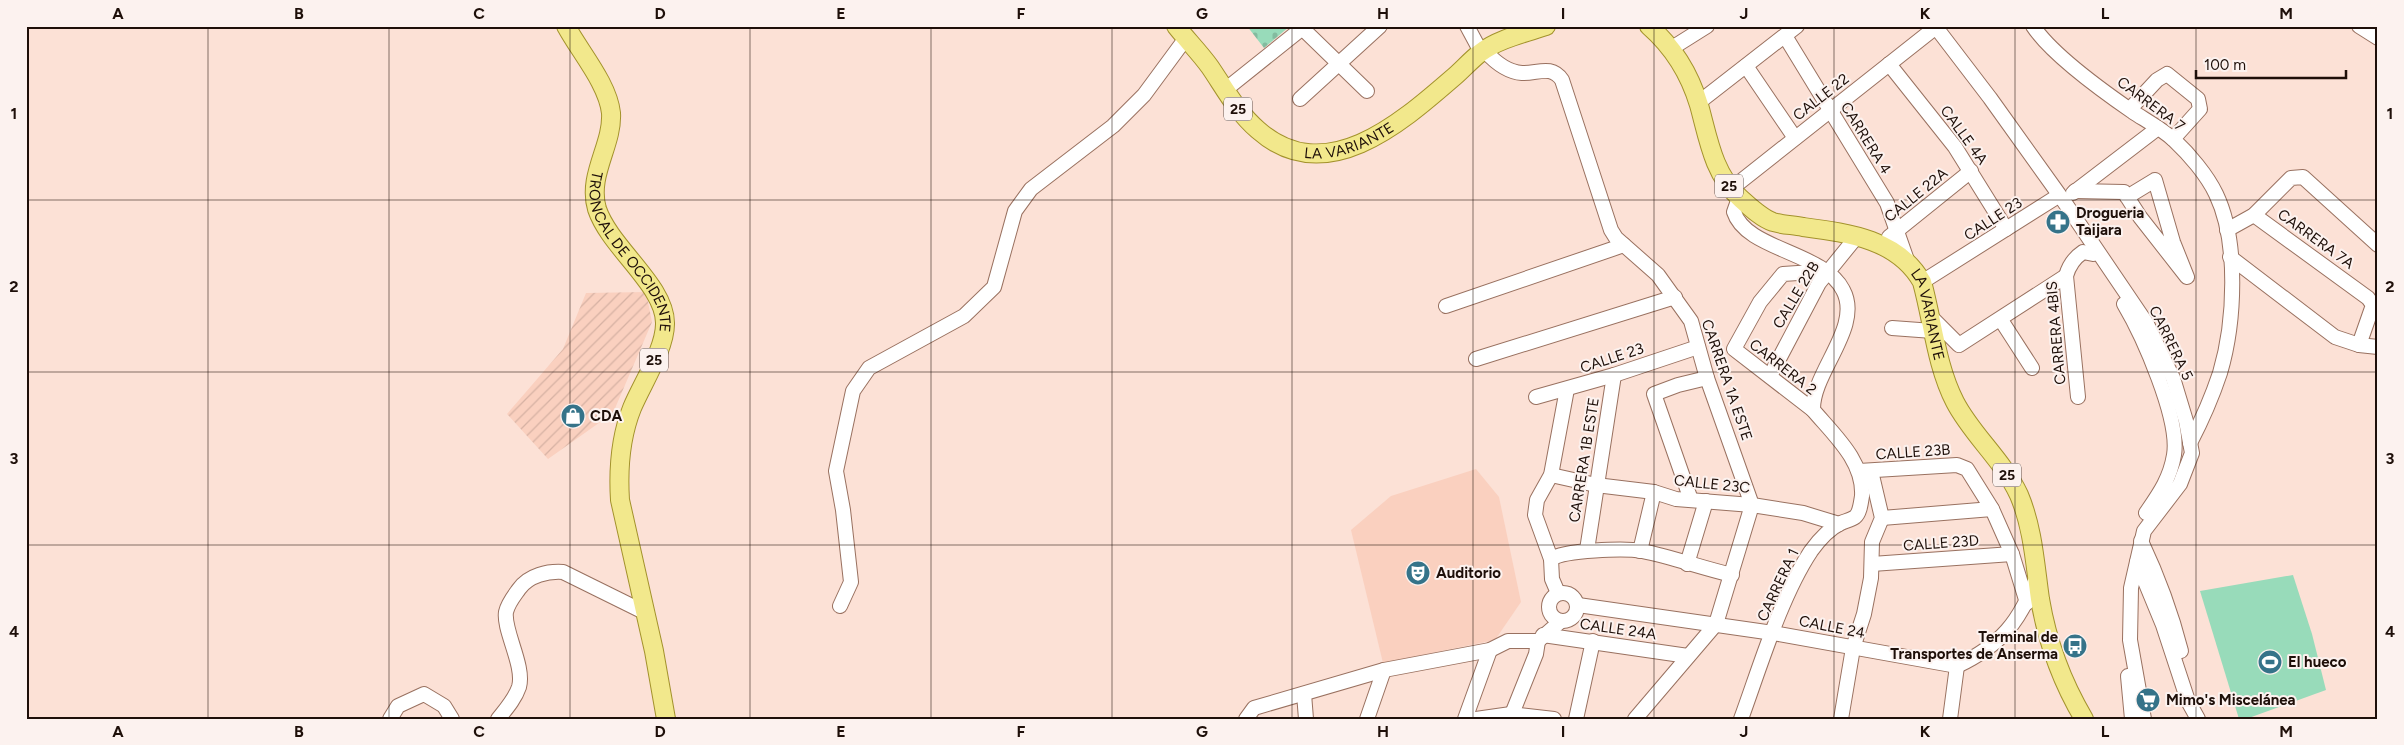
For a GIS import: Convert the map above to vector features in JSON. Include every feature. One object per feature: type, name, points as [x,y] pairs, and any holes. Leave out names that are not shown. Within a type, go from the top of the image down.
[{"type":"main road","name":"TRONCAL DE OCCIDENTE","points":[[566,26],[610,102],[610,127],[595,182],[597,207],[607,231],[655,292],[665,316],[663,338],[623,434],[620,456],[620,500],[666,719]]},
{"type":"main road","name":"LA VARIANTE","points":[[1181,32],[1209,66],[1238,109],[1258,131],[1279,145],[1300,152],[1327,155],[1374,138],[1432,96],[1483,52],[1515,36],[1546,26]]},
{"type":"main road","name":"LA VARIANTE","points":[[1649,26],[1672,48],[1698,103],[1711,151],[1735,193],[1772,222],[1858,235],[1880,244],[1908,263],[1922,282],[1946,382],[1956,403],[2002,466],[2019,496],[2032,542],[2051,646],[2068,690],[2084,719]]},
{"type":"street","points":[[1300,99],[1380,26]]},
{"type":"street","points":[[1467,26],[1483,52]]},
{"type":"street","points":[[1672,48],[1691,31],[1707,26]]},
{"type":"street","points":[[1698,103],[1798,26]]},
{"type":"street","name":"CARRERA 7","points":[[2033,26],[2053,50],[2130,109],[2173,139],[2187,153],[2216,194],[2227,230],[2232,296],[2220,372],[2207,408],[2190,443]]},
{"type":"street","points":[[2359,26],[2378,38]]},
{"type":"street","points":[[1225,90],[1303,27],[1367,92]]},
{"type":"street","name":"CALLE 22","points":[[1735,193],[1795,138],[1889,64],[1931,28]]},
{"type":"street","name":"CARRERA 5","points":[[1931,28],[1990,98],[2147,324],[2173,378],[2192,454],[2180,484],[2152,518],[2144,531],[2130,599],[2130,640],[2144,719]]},
{"type":"street","points":[[840,606],[851,582],[843,510],[836,471],[853,391],[869,368],[964,316],[994,287],[1015,211],[1032,189],[1114,126],[1144,95],[1181,32]]},
{"type":"street","name":"CARRERA 4","points":[[1785,36],[1887,203],[1895,231],[1908,263]]},
{"type":"street","name":"CARRERA 1A ESTE","points":[[1483,52],[1511,71],[1523,73],[1544,70],[1558,75],[1562,80],[1611,230],[1624,245],[1653,270],[1691,321],[1707,378],[1752,505]]},
{"type":"street","name":"CALLE 4A","points":[[1889,64],[1952,143],[2006,229]]},
{"type":"street","points":[[1746,66],[1795,138]]},
{"type":"street","points":[[2130,109],[2162,75],[2167,74],[2198,99],[2200,103],[2200,109],[2173,139]]},
{"type":"street","name":"CALLE 23","points":[[1922,282],[2006,229],[2076,191],[2158,128]]},
{"type":"street","name":"CALLE 22A","points":[[1880,244],[1971,171]]},
{"type":"street","points":[[2227,230],[2254,215],[2286,182],[2294,177],[2303,177],[2378,245]]},
{"type":"street","points":[[2076,191],[2124,192],[2127,197],[2140,217],[2187,277],[2173,242],[2155,180],[2127,197]]},
{"type":"street","points":[[1735,193],[1734,212],[1740,225],[1760,238],[1828,271],[1844,290],[1848,311],[1845,328],[1814,395],[1813,410]]},
{"type":"street","name":"CARRERA 5","points":[[2059,199],[2132,318],[2161,387],[2174,435],[2175,453],[2166,485],[2144,515],[2127,571],[2123,617],[2132,719]]},
{"type":"street","name":"CARRERA 7A","points":[[2254,215],[2359,290],[2373,305],[2359,345]]},
{"type":"street","name":"CALLE 22B","points":[[1770,376],[1802,313],[1828,271],[1858,235]]},
{"type":"street","points":[[1446,306],[1624,245]]},
{"type":"street","points":[[1892,328],[1932,324],[1958,345],[2000,320],[2067,271],[2083,252],[2093,254]]},
{"type":"street","points":[[2230,257],[2335,337],[2359,345],[2378,347]]},
{"type":"street","name":"CARRERA 2","points":[[1813,410],[1734,349],[1760,302],[1783,274],[1828,271]]},
{"type":"street","name":"CARRERA 4BIS","points":[[2067,271],[2078,397]]},
{"type":"street","points":[[1476,359],[1674,297]]},
{"type":"street","points":[[2000,320],[2032,368]]},
{"type":"street","name":"CALLE 23","points":[[1536,397],[1614,375],[1698,346]]},
{"type":"street","name":"CARRERA 1B ESTE","points":[[1587,550],[1614,375]]},
{"type":"street","points":[[1690,500],[1654,394],[1678,385],[1707,378]]},
{"type":"street","points":[[1558,593],[1552,579],[1551,560],[1535,515],[1537,500],[1545,482],[1551,475],[1567,389]]},
{"type":"street","name":"CARRERA 1","points":[[1741,719],[1792,587],[1805,560],[1818,541],[1839,524],[1855,517],[1859,510],[1865,471],[1813,410]]},
{"type":"street","name":"CALLE 23B","points":[[1865,471],[1958,465],[1968,469],[1992,509]]},
{"type":"street","points":[[1841,719],[1853,648],[1864,614],[1872,564],[1872,542],[1882,518],[1865,471]]},
{"type":"street","name":"CALLE 23C","points":[[1551,475],[1596,485],[1654,492],[1676,499],[1752,505],[1803,513],[1839,524]]},
{"type":"street","points":[[1640,551],[1654,492]]},
{"type":"street","points":[[1687,564],[1706,501]]},
{"type":"street","points":[[1635,719],[1716,624],[1752,505]]},
{"type":"street","points":[[1882,518],[1992,509],[2012,554],[2027,603]]},
{"type":"street","points":[[2141,541],[2159,579],[2173,618],[2183,659],[2188,701]]},
{"type":"street","points":[[1551,560],[1557,555],[1587,550],[1640,551],[1732,575]]},
{"type":"street","name":"CALLE 23D","points":[[1872,564],[2012,554]]},
{"type":"street","points":[[2137,562],[2163,625],[2188,701],[2198,719]]},
{"type":"street","points":[[498,719],[512,702],[519,686],[518,664],[506,614],[510,601],[522,585],[540,574],[551,571],[564,572],[644,612]]},
{"type":"street","points":[[1950,719],[1956,666],[1978,656],[1998,641],[2014,623],[2027,603],[2037,576]]},
{"type":"street","points":[[1558,593],[1566,593],[1574,598],[1578,605],[1576,614],[1570,619],[1561,620],[1554,617],[1549,606],[1551,600],[1558,593]]},
{"type":"street","name":"CALLE 24","points":[[1578,605],[1774,632],[1956,666]]},
{"type":"street","points":[[1510,716],[1536,654],[1540,638],[1561,620]]},
{"type":"street","name":"CALLE 24A","points":[[1246,717],[1254,708],[1384,670],[1490,650],[1508,641],[1540,638],[1593,641],[1688,656]]},
{"type":"street","points":[[1576,719],[1593,641]]},
{"type":"street","points":[[1465,719],[1490,650]]},
{"type":"street","points":[[1367,719],[1384,670]]},
{"type":"street","points":[[390,719],[398,706],[424,694],[444,706],[452,719]]},
{"type":"street","points":[[1304,694],[1306,719]]},
{"type":"street","points":[[1476,719],[1510,716],[1554,719]]},
{"type":"shaded area","points":[[646,292],[652,322],[613,413],[548,459],[507,414],[563,349],[586,293]]},
{"type":"shaded area","points":[[1476,469],[1499,497],[1521,602],[1495,640],[1383,663],[1351,530],[1391,496]]},
{"type":"green space","points":[[1247,26],[1290,26],[1264,48]]},
{"type":"green space","name":"El hueco","points":[[2293,575],[2312,634],[2326,690],[2246,719],[2239,719],[2200,591]]},
{"type":"place","name":"Drogueria Taijara","points":[[2058,222]]},
{"type":"place","name":"CDA","points":[[573,416]]},
{"type":"place","name":"Auditorio","points":[[1418,573]]},
{"type":"place","name":"Terminal de Transportes de Anserma","points":[[2075,646]]},
{"type":"place","name":"El hueco","points":[[2270,662]]},
{"type":"place","name":"Mimo's Miscelánea","points":[[2148,700]]}]
